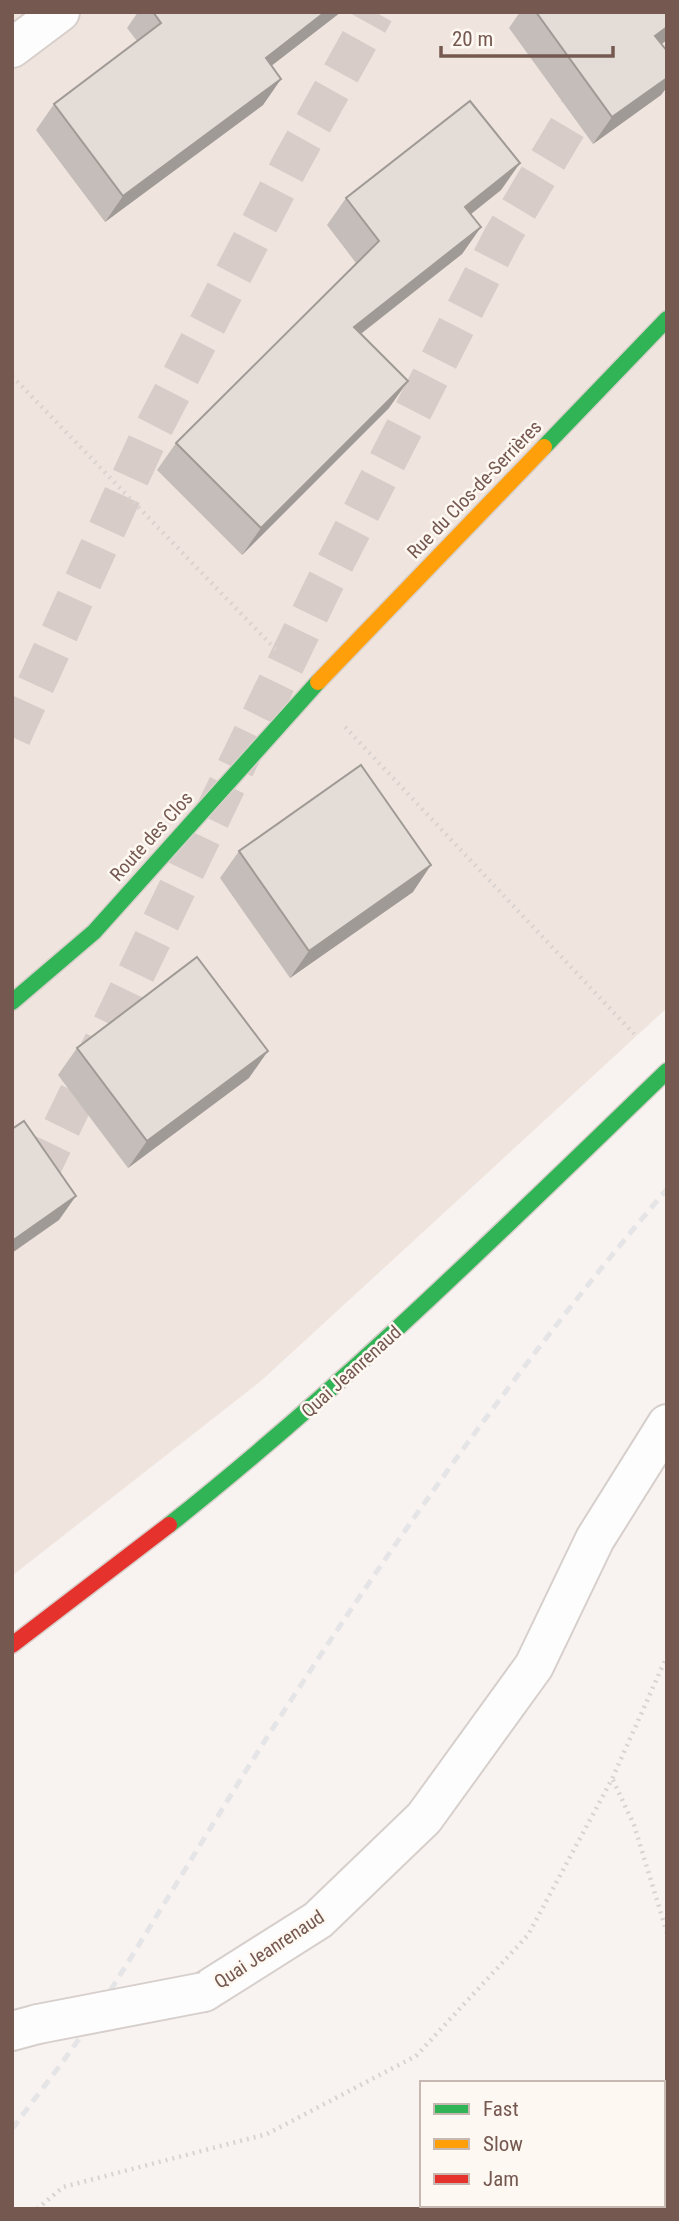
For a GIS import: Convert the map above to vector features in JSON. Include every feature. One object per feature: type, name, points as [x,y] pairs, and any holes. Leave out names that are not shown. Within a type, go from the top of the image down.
[{"type":"street","points":[[12,48],[60,12]]},
{"type":"street","name":"Rue du Clos-de-Serrières","points":[[312,688],[667,319]]},
{"type":"street","name":"Route des Clos","points":[[12,1002],[94,932],[312,688]]},
{"type":"street","name":"Quai Jeanrenaud","points":[[12,1645],[200,1501],[320,1398],[437,1294],[667,1071]]},
{"type":"street","name":"Quai Jeanrenaud","points":[[25,2028],[204,1992],[318,1920],[424,1818],[534,1666],[595,1539],[667,1424]]},
{"type":"path","points":[[12,376],[312,688]]},
{"type":"path","points":[[354,737],[640,1040]]},
{"type":"path","points":[[37,2209],[63,2187],[267,2134],[416,2056],[528,1935],[612,1779],[667,1657]]},
{"type":"path","points":[[612,1779],[634,1825],[667,1933]]},
{"type":"shaded area","points":[[12,12],[667,12],[667,1008],[261,1381],[12,1576]]},
{"type":"building","points":[[153,12],[325,12],[266,58],[281,79],[123,196],[54,104],[161,23]]},
{"type":"building","points":[[536,12],[667,12],[667,27],[655,36],[667,51],[667,78],[612,117]]},
{"type":"building","points":[[470,101],[520,163],[465,207],[481,227],[354,327],[408,381],[261,528],[176,443],[379,241],[346,198]]},
{"type":"building","points":[[361,765],[431,865],[309,951],[239,851]]},
{"type":"building","points":[[197,957],[268,1051],[147,1141],[77,1048]]},
{"type":"building","points":[[24,1121],[76,1196],[12,1241],[12,1129]]},
{"type":"tunnel","points":[[12,737],[148,439],[290,165],[375,12]]},
{"type":"tunnel","points":[[12,1230],[322,589],[502,237],[636,12]]},
{"type":"railway","points":[[12,2129],[87,2027],[268,1735],[427,1499],[520,1373],[667,1189]]},
{"type":"traffic: fast","points":[[544,447],[667,319]]},
{"type":"traffic: fast","points":[[12,1002],[94,932],[318,682]]},
{"type":"traffic: fast","points":[[169,1525],[235,1472],[362,1361],[667,1071]]},
{"type":"traffic: slow","points":[[318,682],[544,447]]},
{"type":"traffic: jam","points":[[12,1645],[169,1525]]}]
